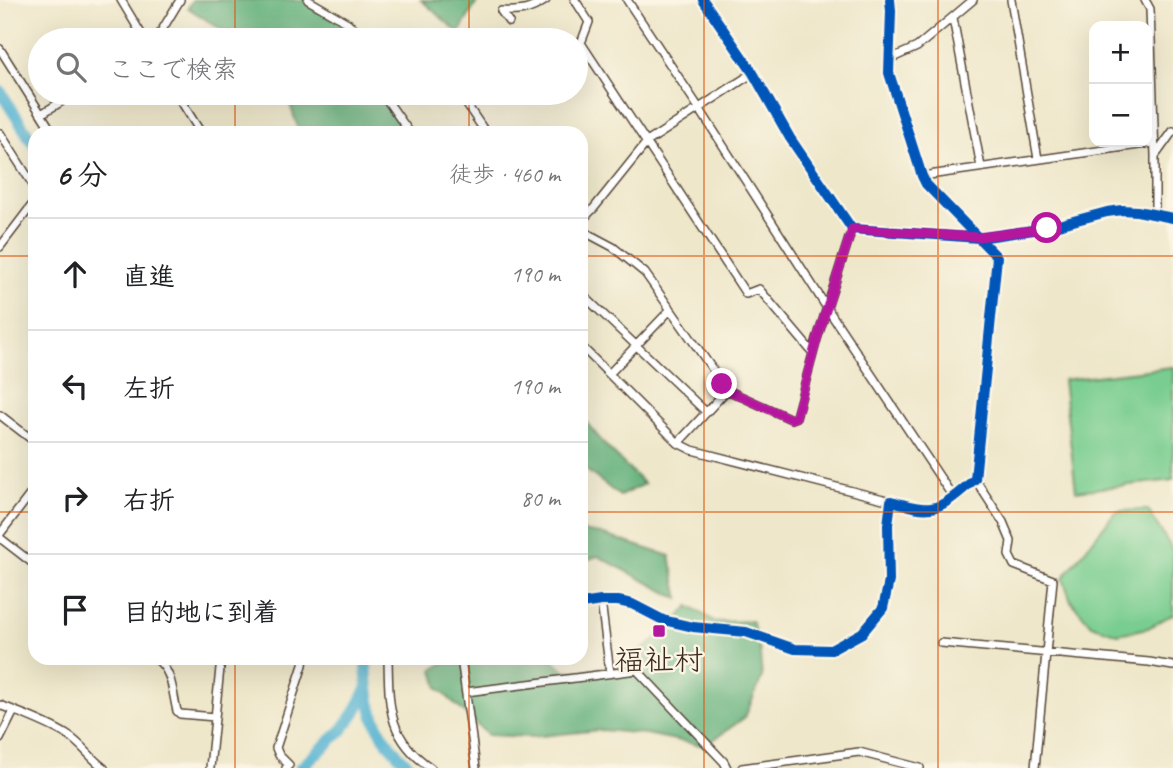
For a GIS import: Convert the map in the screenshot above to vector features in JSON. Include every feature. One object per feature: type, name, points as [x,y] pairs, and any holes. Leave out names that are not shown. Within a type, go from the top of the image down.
[{"type":"street","points":[[121,0],[138,28]]},
{"type":"street","points":[[163,28],[180,0]]},
{"type":"street","points":[[308,0],[353,28]]},
{"type":"street","points":[[509,22],[501,11],[533,9],[546,0]]},
{"type":"street","points":[[575,0],[589,22],[587,28]]},
{"type":"street","points":[[627,0],[953,497]]},
{"type":"street","points":[[703,0],[753,73],[790,138],[852,229]]},
{"type":"street","points":[[890,0],[889,73],[922,176],[926,184],[997,257],[975,479],[1003,522],[1011,541],[1009,555],[1014,565],[1053,580],[1035,768]]},
{"type":"street","points":[[890,58],[917,47],[973,0]]},
{"type":"street","points":[[1011,0],[1038,159]]},
{"type":"street","points":[[1145,0],[1150,9],[1155,214]]},
{"type":"street","points":[[953,18],[981,167]]},
{"type":"street","points":[[0,49],[28,93]]},
{"type":"street","points":[[588,54],[746,294],[759,289],[813,353]]},
{"type":"street","points":[[588,214],[647,142],[753,73]]},
{"type":"street","points":[[35,105],[49,126]]},
{"type":"street","points":[[41,114],[56,105]]},
{"type":"street","points":[[184,105],[197,126]]},
{"type":"street","points":[[390,105],[405,126]]},
{"type":"street","points":[[467,105],[481,126]]},
{"type":"street","points":[[1155,156],[1173,131]]},
{"type":"street","points":[[0,133],[28,177]]},
{"type":"street","points":[[922,176],[1153,143]]},
{"type":"street","points":[[0,247],[28,210]]},
{"type":"street","points":[[852,229],[979,237],[1047,228],[1122,210],[1173,218]]},
{"type":"street","points":[[588,234],[613,247],[645,273],[727,390],[791,419],[796,417],[852,229]]},
{"type":"street","points":[[588,300],[706,412]]},
{"type":"street","points":[[610,373],[671,309]]},
{"type":"street","points":[[588,352],[678,443],[692,450],[922,509],[935,508],[975,479]]},
{"type":"street","points":[[678,443],[727,390]]},
{"type":"street","points":[[0,415],[28,437]]},
{"type":"street","points":[[28,498],[0,536],[28,559]]},
{"type":"street","points":[[588,603],[618,601],[632,604],[663,620],[693,627],[746,632],[794,649],[831,650],[862,632],[883,608],[889,581],[888,525],[891,500]]},
{"type":"street","points":[[601,601],[611,673]]},
{"type":"street","points":[[941,643],[1173,666]]},
{"type":"street","points":[[164,665],[168,672],[177,711],[215,718]]},
{"type":"street","points":[[210,768],[220,665]]},
{"type":"street","points":[[286,768],[289,765],[276,748],[302,665]]},
{"type":"street","points":[[388,665],[389,707],[392,719],[402,740],[419,760],[431,768]]},
{"type":"street","points":[[462,665],[476,768]]},
{"type":"street","points":[[466,692],[637,670],[727,768]]},
{"type":"street","points":[[0,705],[67,735],[79,743],[94,765],[104,768]]},
{"type":"street","points":[[0,739],[14,711]]},
{"type":"street","points":[[742,768],[859,752],[920,768]]},
{"type":"green space","points":[[192,0],[307,0],[351,28],[219,28],[188,8]]},
{"type":"green space","points":[[421,0],[478,0],[462,28],[453,28]]},
{"type":"green space","points":[[290,105],[388,105],[403,126],[298,126]]},
{"type":"green space","points":[[1173,367],[1173,480],[1076,491],[1063,380]]},
{"type":"green space","points":[[588,425],[644,484],[620,496],[588,471]]},
{"type":"green space","points":[[1148,510],[1173,551],[1173,614],[1148,628],[1118,634],[1091,625],[1071,601],[1063,578],[1116,511]]},
{"type":"green space","points":[[588,532],[670,556],[679,599],[598,556],[588,560]]},
{"type":"green space","points":[[689,606],[716,622],[752,621],[759,644],[762,677],[745,717],[705,746],[646,734],[601,730],[530,737],[488,735],[438,688],[433,670],[440,665],[559,665],[563,669],[575,671],[592,670],[611,666],[636,654],[668,628]]},
{"type":"waterway","points":[[0,91],[28,135]]},
{"type":"waterway","points":[[366,665],[368,692],[380,731],[411,768]]},
{"type":"waterway","points":[[301,768],[342,730],[366,691]]},
{"type":"cycle path","points":[[703,0],[753,73],[790,138],[852,229],[979,238],[1047,228],[1122,210],[1173,218]]},
{"type":"cycle path","points":[[588,603],[618,601],[632,604],[663,620],[693,627],[746,632],[795,649],[831,650],[862,633],[883,608],[889,581],[888,525],[891,501],[921,508],[936,507],[975,479],[997,257],[926,184],[922,176],[889,73],[890,0]]},
{"type":"place","name":"福祉村","points":[[659,631]]},
{"type":"route","points":[[722,384],[727,390],[791,419],[796,417],[817,339],[852,229],[979,237],[1047,228]]}]
